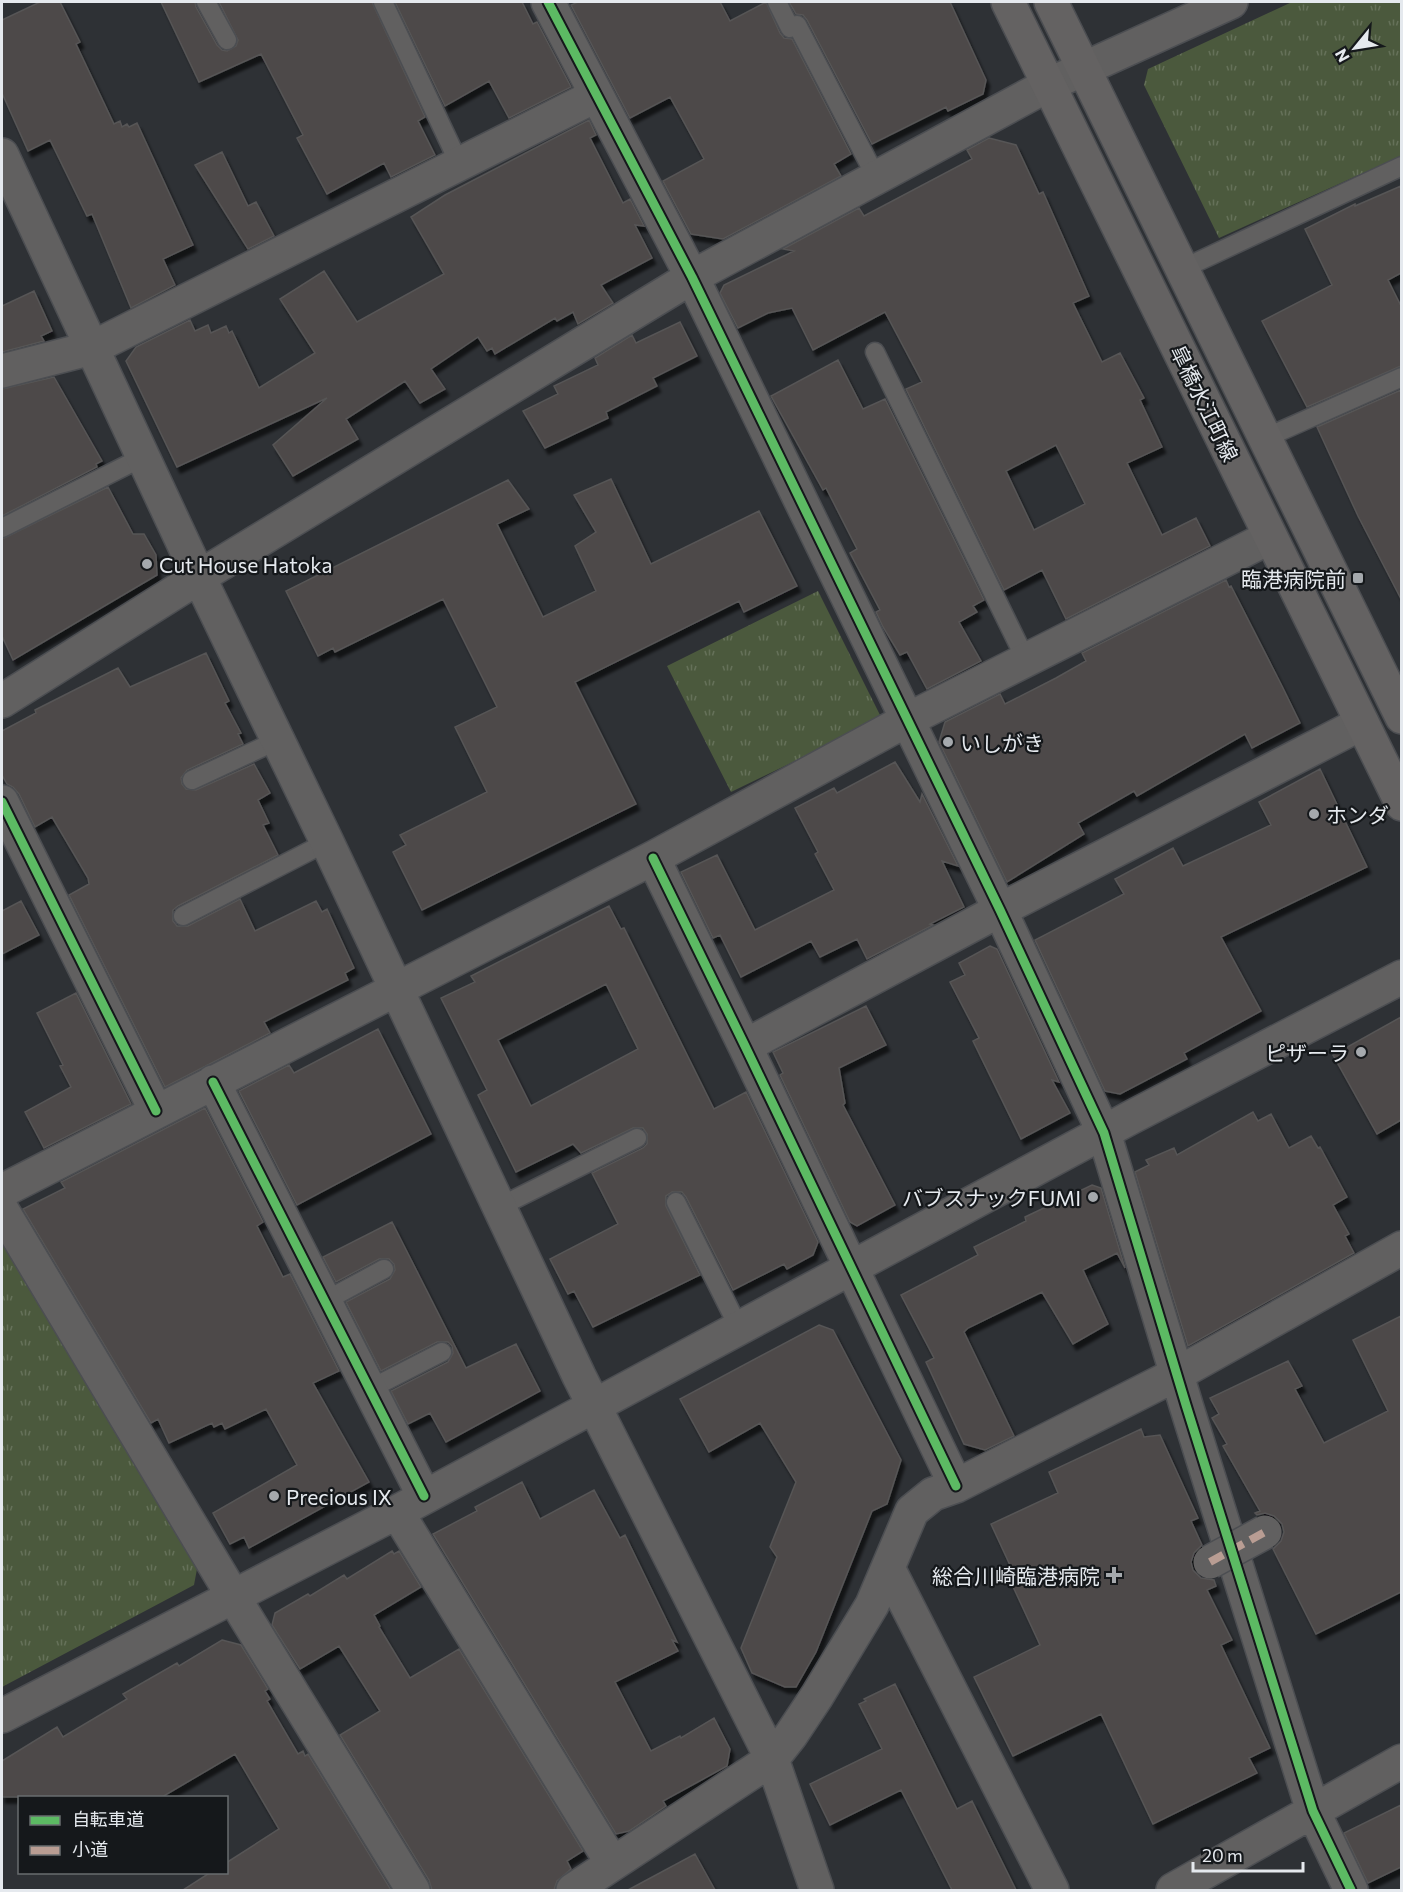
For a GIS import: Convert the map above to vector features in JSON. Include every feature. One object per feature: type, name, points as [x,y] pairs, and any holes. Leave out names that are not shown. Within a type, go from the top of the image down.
[{"type":"street","points":[[548,2],[595,96],[692,277],[1000,909],[1104,1133],[1314,1811],[1351,1890]]},
{"type":"street","name":"皐橋水江町線","points":[[1008,2],[1401,804]]},
{"type":"street","name":"皐橋水江町線","points":[[1051,2],[1264,438],[1398,699]]},
{"type":"street","points":[[2,701],[199,577],[692,277],[1048,85],[1231,2]]},
{"type":"street","points":[[2,371],[92,348],[595,96]]},
{"type":"street","points":[[2,155],[199,577],[594,1407],[772,1759],[818,1890]]},
{"type":"street","points":[[2,1191],[653,858],[907,720],[1270,537]]},
{"type":"street","points":[[745,1046],[1000,909],[1362,723]]},
{"type":"street","points":[[2,802],[156,1111]]},
{"type":"street","points":[[653,858],[956,1486]]},
{"type":"street","points":[[2,1716],[397,1512],[852,1267],[1401,977]]},
{"type":"street","points":[[213,1082],[424,1496]]},
{"type":"street","points":[[2,1210],[413,1890]]},
{"type":"street","points":[[573,1890],[772,1759],[810,1706],[866,1616],[912,1511],[933,1494],[956,1486],[1177,1374],[1401,1248]]},
{"type":"street","points":[[397,1512],[612,1863]]},
{"type":"street","points":[[1210,1563],[1265,1532]]},
{"type":"street","points":[[888,1568],[1052,1890]]},
{"type":"street","points":[[1173,1890],[1401,1761]]},
{"type":"lane","points":[[206,2],[227,40]]},
{"type":"lane","points":[[383,2],[459,163]]},
{"type":"lane","points":[[777,2],[790,28],[797,25],[876,177]]},
{"type":"lane","points":[[1182,270],[1401,166]]},
{"type":"lane","points":[[875,352],[1026,660]]},
{"type":"lane","points":[[1264,438],[1401,376]]},
{"type":"lane","points":[[2,528],[143,457]]},
{"type":"lane","points":[[192,780],[278,740]]},
{"type":"lane","points":[[183,916],[327,842]]},
{"type":"lane","points":[[500,1207],[637,1138]]},
{"type":"lane","points":[[676,1202],[739,1328]]},
{"type":"lane","points":[[325,1301],[384,1269]]},
{"type":"lane","points":[[370,1389],[442,1353]]},
{"type":"green space","points":[[1292,2],[1401,2],[1401,156],[1219,238],[1144,85],[1148,69]]},
{"type":"green space","points":[[818,591],[882,719],[731,792],[667,666]]},
{"type":"green space","points":[[2,1242],[197,1569],[194,1585],[2,1687]]},
{"type":"building","points":[[40,2],[60,2],[80,42],[76,44],[114,124],[120,121],[122,127],[127,124],[129,127],[137,123],[193,245],[163,259],[175,285],[131,308],[92,214],[87,216],[50,140],[28,151],[2,93],[2,20]]},
{"type":"building","points":[[161,2],[195,2],[217,45],[227,51],[236,46],[238,40],[219,2],[372,2],[425,117],[418,121],[435,155],[391,177],[384,163],[327,194],[297,138],[303,135],[261,54],[199,82]]},
{"type":"building","points":[[395,2],[522,2],[533,24],[537,22],[571,87],[509,118],[489,81],[445,106]]},
{"type":"building","points":[[578,2],[720,2],[730,21],[766,2],[780,33],[784,38],[792,39],[851,154],[834,164],[841,176],[723,239],[691,234],[663,181],[704,159],[670,97],[630,118],[571,5]]},
{"type":"building","points":[[789,2],[950,2],[986,80],[983,94],[948,111],[946,107],[872,144],[807,20],[803,15],[796,14]]},
{"type":"building","points":[[589,120],[596,135],[590,138],[623,203],[630,199],[644,226],[635,225],[652,258],[601,285],[613,303],[578,324],[573,312],[557,321],[555,318],[495,354],[492,348],[487,351],[478,337],[431,369],[445,389],[420,403],[405,381],[346,419],[358,439],[293,476],[273,445],[327,398],[177,467],[126,361],[136,347],[190,320],[195,331],[208,325],[211,333],[226,326],[229,333],[232,331],[259,388],[315,353],[280,299],[324,271],[357,322],[444,274],[411,217],[445,195]]},
{"type":"building","points":[[989,138],[1016,145],[1039,194],[1043,192],[1089,296],[1073,303],[1102,362],[1120,353],[1144,398],[1140,400],[1162,447],[1127,463],[1162,535],[1196,518],[1210,546],[1066,619],[1042,570],[1004,590],[906,389],[922,382],[885,312],[813,350],[792,308],[768,313],[738,328],[720,293],[724,285],[794,251],[783,249],[859,208],[864,216],[972,159],[967,150]],"holes":[[[1056,445],[1085,504],[1034,530],[1006,471]]]},
{"type":"building","points":[[222,152],[248,206],[256,202],[274,236],[248,249],[195,165]]},
{"type":"building","points":[[1401,186],[1401,273],[1388,280],[1401,306],[1401,366],[1307,407],[1262,321],[1332,285],[1305,229],[1355,204],[1355,206]]},
{"type":"building","points":[[34,291],[52,331],[41,336],[44,341],[2,352],[2,306]]},
{"type":"building","points":[[680,322],[697,356],[653,378],[657,386],[606,412],[608,418],[545,448],[523,411],[558,394],[554,386],[598,365],[595,358],[632,335],[636,343]]},
{"type":"building","points":[[838,360],[863,409],[885,399],[984,600],[973,606],[977,612],[959,622],[981,661],[927,689],[907,652],[900,655],[883,627],[876,612],[880,610],[850,553],[857,549],[826,488],[823,490],[771,396]]},
{"type":"building","points":[[54,377],[102,461],[96,464],[97,467],[2,516],[2,389]]},
{"type":"building","points":[[1401,390],[1401,599],[1358,516],[1317,427]]},
{"type":"building","points":[[611,479],[651,564],[759,511],[797,586],[744,612],[739,601],[575,682],[636,804],[422,910],[393,852],[406,845],[400,835],[487,792],[455,727],[497,707],[443,599],[335,652],[333,648],[318,656],[286,591],[508,480],[529,509],[497,524],[543,617],[596,591],[575,546],[596,532],[574,495]]},
{"type":"building","points":[[108,487],[133,534],[144,534],[156,555],[157,575],[13,660],[2,636],[2,539]]},
{"type":"building","points":[[1226,580],[1300,723],[1252,748],[1245,734],[1137,796],[1134,791],[1078,823],[1084,834],[1007,882],[939,742],[945,722],[1000,694],[1005,704],[1086,661],[1082,653]]},
{"type":"building","points":[[206,653],[229,701],[225,703],[241,733],[238,734],[243,744],[187,770],[181,778],[182,784],[186,789],[196,790],[254,764],[270,793],[258,800],[269,823],[263,825],[278,855],[178,906],[173,910],[173,921],[177,926],[188,926],[240,899],[255,931],[316,901],[322,912],[327,909],[354,968],[345,973],[348,980],[264,1022],[270,1033],[165,1087],[69,895],[89,884],[88,878],[52,817],[35,827],[19,794],[7,784],[2,775],[2,731],[36,713],[35,710],[118,668],[130,687]]},
{"type":"building","points":[[895,762],[920,802],[922,794],[958,866],[942,861],[964,907],[867,959],[857,939],[820,957],[811,941],[741,977],[720,935],[713,938],[681,872],[717,855],[755,930],[834,890],[815,854],[818,852],[795,808],[834,788],[837,793]]},
{"type":"building","points":[[1320,769],[1367,867],[1221,937],[1261,1011],[1184,1053],[1187,1059],[1120,1094],[1105,1091],[1035,940],[1124,894],[1115,879],[1173,848],[1183,866],[1271,825],[1259,802]]},
{"type":"building","points":[[21,901],[39,935],[2,954],[2,911]]},
{"type":"building","points":[[609,906],[621,929],[624,928],[714,1109],[746,1092],[818,1242],[813,1255],[787,1269],[784,1264],[733,1290],[686,1197],[682,1192],[672,1192],[666,1196],[666,1206],[700,1275],[593,1327],[574,1291],[568,1294],[550,1259],[618,1224],[592,1173],[643,1148],[647,1144],[647,1134],[643,1128],[633,1128],[581,1153],[573,1144],[516,1172],[478,1095],[487,1090],[441,998],[475,982],[471,976]],"holes":[[[606,984],[638,1049],[531,1106],[498,1040]]]},
{"type":"building","points":[[990,946],[997,949],[1059,1082],[1052,1080],[1070,1113],[1021,1139],[973,1041],[979,1038],[950,982],[965,975],[959,963]]},
{"type":"building","points":[[76,993],[131,1104],[44,1148],[25,1112],[71,1087],[60,1066],[63,1065],[37,1013]]},
{"type":"building","points":[[866,1006],[886,1045],[839,1068],[845,1103],[843,1105],[895,1205],[857,1226],[850,1222],[780,1075],[783,1073],[773,1052]]},
{"type":"building","points":[[1401,1017],[1401,1120],[1377,1134],[1333,1055]]},
{"type":"building","points":[[378,1029],[431,1134],[297,1205],[239,1091],[289,1065],[294,1073]]},
{"type":"building","points":[[205,1108],[263,1222],[257,1226],[283,1277],[290,1274],[339,1371],[313,1383],[369,1482],[249,1548],[244,1537],[230,1544],[213,1513],[297,1465],[266,1409],[225,1429],[222,1423],[214,1427],[212,1423],[169,1443],[158,1419],[151,1423],[23,1209],[65,1188],[61,1182]]},
{"type":"building","points":[[1253,1112],[1258,1121],[1271,1114],[1289,1148],[1311,1136],[1318,1148],[1320,1147],[1347,1197],[1333,1205],[1349,1234],[1345,1236],[1354,1253],[1188,1346],[1135,1172],[1149,1165],[1146,1160],[1174,1148],[1177,1155]]},
{"type":"building","points":[[1092,1185],[1101,1188],[1125,1268],[1117,1253],[1083,1270],[1108,1324],[1073,1344],[1042,1292],[968,1328],[964,1332],[1014,1436],[985,1450],[964,1444],[926,1362],[934,1358],[901,1295],[978,1255],[974,1247],[1026,1221],[1025,1217]]},
{"type":"building","points":[[392,1222],[466,1368],[516,1344],[540,1391],[446,1442],[430,1413],[408,1424],[391,1391],[448,1362],[453,1353],[452,1346],[448,1342],[437,1342],[381,1371],[346,1302],[390,1279],[395,1270],[394,1264],[389,1259],[379,1259],[336,1282],[323,1257]]},
{"type":"building","points":[[1401,1316],[1401,1592],[1316,1634],[1273,1549],[1281,1541],[1284,1532],[1282,1524],[1274,1516],[1255,1513],[1260,1511],[1223,1446],[1227,1444],[1212,1418],[1219,1414],[1210,1398],[1288,1361],[1302,1386],[1295,1389],[1324,1443],[1388,1411],[1353,1340]]},
{"type":"building","points":[[819,1325],[833,1330],[901,1460],[887,1504],[872,1511],[816,1652],[796,1687],[785,1687],[752,1673],[741,1648],[777,1557],[770,1547],[796,1482],[760,1423],[709,1452],[680,1399]]},
{"type":"building","points":[[1141,1429],[1144,1437],[1160,1435],[1198,1518],[1191,1521],[1202,1545],[1194,1553],[1191,1562],[1193,1570],[1201,1578],[1214,1580],[1216,1586],[1207,1590],[1232,1640],[1221,1645],[1270,1748],[1249,1758],[1257,1773],[1153,1824],[1101,1714],[1013,1756],[974,1677],[1040,1645],[1009,1578],[1015,1576],[991,1524],[1058,1493],[1049,1472]]},
{"type":"building","points":[[522,1482],[540,1519],[594,1490],[620,1538],[625,1535],[677,1642],[672,1640],[678,1651],[615,1682],[651,1751],[680,1736],[681,1738],[714,1718],[730,1749],[727,1766],[663,1801],[666,1806],[629,1831],[616,1834],[433,1534],[477,1511],[475,1507]]},
{"type":"building","points":[[392,1551],[394,1554],[399,1551],[421,1587],[374,1615],[379,1627],[410,1678],[459,1649],[583,1851],[567,1861],[571,1869],[557,1881],[554,1890],[432,1890],[429,1880],[340,1735],[380,1711],[339,1646],[300,1669],[272,1625],[275,1613],[308,1594],[310,1596],[344,1575],[347,1579]]},
{"type":"building","points":[[222,1640],[241,1645],[268,1689],[265,1691],[270,1699],[267,1701],[298,1754],[303,1751],[305,1756],[308,1754],[391,1890],[183,1890],[208,1874],[228,1874],[228,1862],[279,1829],[235,1754],[164,1796],[2,1797],[2,1761],[57,1727],[63,1737],[127,1699],[123,1694],[177,1663],[179,1666]]},
{"type":"building","points":[[895,1684],[957,1809],[972,1801],[1016,1890],[952,1890],[901,1790],[830,1825],[810,1784],[882,1749],[859,1704],[866,1701],[864,1699]]},
{"type":"building","points":[[1401,1805],[1401,1867],[1368,1883],[1344,1833]]},
{"type":"building","points":[[695,1854],[715,1890],[628,1890]]},
{"type":"marked path","points":[[1210,1562],[1265,1532]]},
{"type":"cycle path","points":[[548,2],[692,277],[1000,910],[1104,1133],[1313,1811],[1351,1890]]},
{"type":"cycle path","points":[[2,802],[156,1111]]},
{"type":"cycle path","points":[[653,858],[956,1486]]},
{"type":"cycle path","points":[[213,1082],[424,1496]]},
{"type":"place","name":"Cut House Hatoka","points":[[147,564]]},
{"type":"place","name":"臨港病院前","points":[[1358,578]]},
{"type":"place","name":"いしがき","points":[[948,742]]},
{"type":"place","name":"ホンダ","points":[[1314,814]]},
{"type":"place","name":"ピザーラ","points":[[1361,1052]]},
{"type":"place","name":"バブスナックFUMI","points":[[1093,1197]]},
{"type":"place","name":"Precious IX","points":[[274,1496]]},
{"type":"place","name":"総合川崎臨港病院","points":[[1114,1575]]}]
